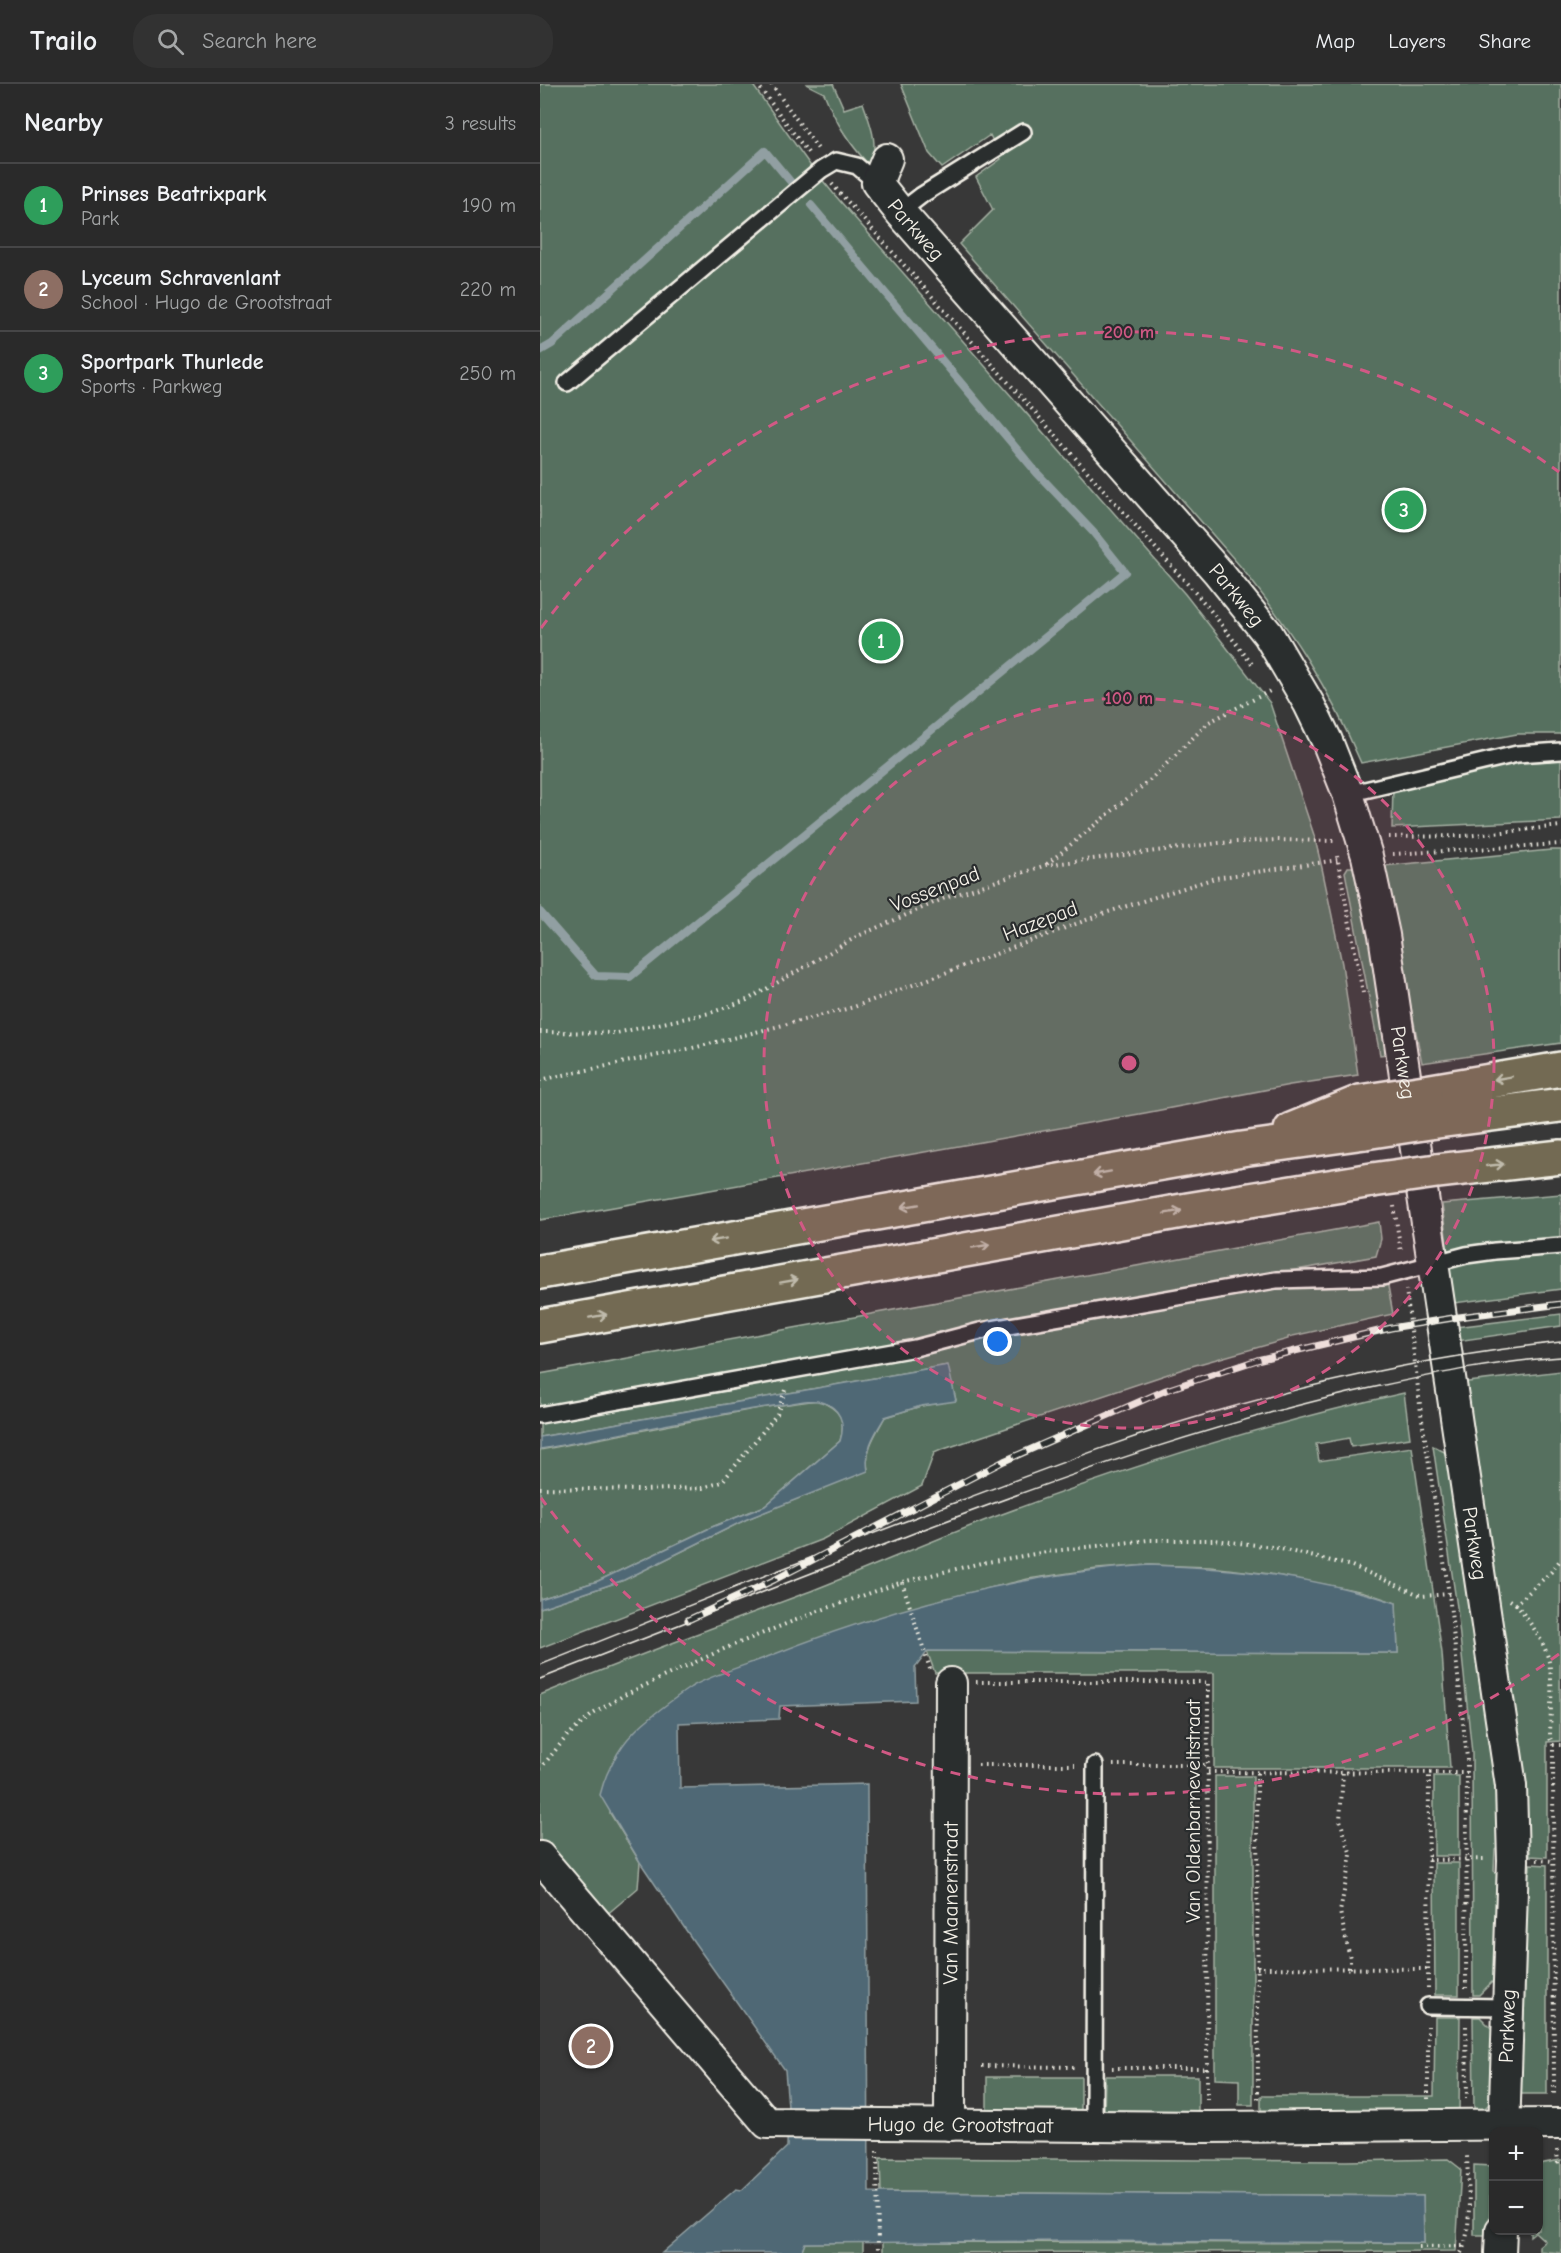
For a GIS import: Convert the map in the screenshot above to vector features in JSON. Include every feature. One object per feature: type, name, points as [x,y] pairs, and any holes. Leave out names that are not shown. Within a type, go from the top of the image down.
[{"type":"highway","points":[[540,1272],[1242,1149],[1363,1117],[1427,1107],[1561,1069]]},
{"type":"highway","points":[[1427,1107],[1561,1105]]},
{"type":"highway","points":[[540,1326],[1177,1212],[1372,1180],[1561,1157]]},
{"type":"street","name":"Parkweg","points":[[882,171],[900,213],[1218,572],[1268,634],[1309,704],[1327,741],[1348,794],[1354,845],[1384,935],[1396,1004],[1511,1786],[1513,1860],[1504,2127]]},
{"type":"street","name":"Van Maanenstraat","points":[[940,1673],[951,2125]]},
{"type":"street","name":"Hugo de Grootstraat","points":[[540,1857],[767,2123],[1489,2127]]},
{"type":"street","name":"Hugo de Grootstraat","points":[[1518,2127],[1558,2124]]},
{"type":"street","points":[[1500,2253],[1501,2235]]},
{"type":"lane","points":[[900,213],[922,195],[1023,132]]},
{"type":"lane","points":[[567,383],[821,170],[836,161],[882,171]]},
{"type":"lane","points":[[1348,794],[1517,754],[1561,751]]},
{"type":"lane","points":[[540,1415],[915,1348],[980,1331],[1276,1280],[1365,1279],[1404,1272],[1466,1255],[1561,1246]]},
{"type":"lane","points":[[1094,2126],[1095,1765]]},
{"type":"lane","points":[[1428,2006],[1507,2007]]},
{"type":"path","points":[[757,84],[821,170],[1003,379],[1207,606],[1255,668]]},
{"type":"path","points":[[1046,865],[1150,780],[1209,722],[1281,685]]},
{"type":"path","points":[[1269,686],[1275,686]]},
{"type":"path","points":[[1364,998],[1337,860],[1354,845],[1561,826]]},
{"type":"path","points":[[1331,830],[1354,845]]},
{"type":"path","name":"Vossenpad","points":[[540,1032],[616,1033],[710,1013],[747,1000],[858,936],[945,898],[1046,865],[1219,843],[1276,840],[1354,845]]},
{"type":"path","name":"Hazepad","points":[[540,1080],[697,1047],[854,1007],[1105,913],[1215,878],[1337,860],[1354,845],[1561,844]]},
{"type":"path","name":"Parkweg","points":[[1394,1203],[1420,1413],[1449,1594],[1467,1773],[1467,2223],[1461,2253]]},
{"type":"path","points":[[540,1488],[651,1490],[702,1488],[722,1482],[777,1414],[787,1385]]},
{"type":"path","points":[[540,1769],[567,1736],[593,1714],[624,1695],[726,1648],[816,1612],[902,1582],[981,1563],[1053,1551],[1148,1540],[1214,1540],[1273,1547],[1352,1566],[1422,1596],[1494,1588],[1516,1604],[1534,1629],[1545,1650],[1550,1667],[1558,2164],[1561,2164]]},
{"type":"path","points":[[1516,1604],[1551,1572],[1561,1559]]},
{"type":"path","points":[[902,1582],[940,1673]]},
{"type":"path","name":"Van Oldenbarneveltstraat","points":[[940,1673],[1208,1682],[1207,2127]]},
{"type":"path","points":[[1553,1745],[1561,1745]]},
{"type":"path","points":[[1200,1765],[1208,1765]]},
{"type":"path","points":[[1208,1772],[1467,1773]]},
{"type":"path","points":[[1257,1773],[1258,2126]]},
{"type":"path","points":[[1343,1773],[1340,1820],[1351,1855],[1340,1912],[1350,1958],[1350,1969]]},
{"type":"path","points":[[1428,2126],[1429,1773]]},
{"type":"path","points":[[1257,1968],[1428,1969]]},
{"type":"path","points":[[1554,1977],[1561,1977]]},
{"type":"path","points":[[877,2168],[878,2251]]},
{"type":"path","points":[[1419,2247],[1464,2246]]},
{"type":"path","points":[[1433,2253],[1436,2247]]},
{"type":"green space","points":[[540,84],[752,84],[833,193],[1185,594],[1270,703],[1314,835],[1322,868],[1342,964],[1358,1075],[1290,1085],[1145,1113],[540,1220]]},
{"type":"green space","points":[[806,84],[833,84],[844,109],[863,103],[874,142],[870,166],[843,132],[824,93]]},
{"type":"green space","points":[[901,84],[1561,84],[1561,734],[1517,734],[1361,763],[1308,660],[1259,590],[959,244],[993,210],[976,177],[1001,159],[990,135],[942,168],[929,153]]},
{"type":"green space","points":[[1561,760],[1561,820],[1392,828],[1393,786],[1521,763]]},
{"type":"green space","points":[[1561,850],[1561,1043],[1422,1063],[1383,866]]},
{"type":"green space","points":[[1348,867],[1355,867],[1395,1053],[1380,1055],[1345,872]]},
{"type":"green space","points":[[1561,1194],[1561,1289],[1454,1303],[1442,1204]]},
{"type":"green space","points":[[1379,1222],[1381,1239],[1376,1256],[978,1326],[918,1341],[540,1412],[540,1374]]},
{"type":"green space","points":[[1384,1283],[1388,1286],[1393,1314],[1288,1337],[1288,1339],[1192,1366],[941,1450],[934,1453],[922,1486],[823,1539],[540,1648],[540,1608],[624,1580],[747,1519],[868,1470],[869,1449],[885,1417],[921,1406],[956,1400],[947,1365],[540,1437],[540,1421],[978,1338],[1277,1285]]},
{"type":"green space","points":[[1561,1314],[1561,1326],[1457,1341],[1456,1327]]},
{"type":"green space","points":[[1561,1371],[1560,1741],[1547,1742],[1547,1857],[1530,1856],[1530,1850],[1522,1843],[1460,1383]]},
{"type":"green space","points":[[1404,1393],[1410,1438],[1351,1447],[1349,1438],[1316,1444],[1319,1461],[1412,1447],[1442,1653],[1450,1768],[1214,1768],[1214,1673],[935,1673],[927,1651],[1398,1653],[1396,1603],[1364,1592],[1270,1574],[1210,1567],[1149,1565],[1097,1569],[1028,1579],[960,1595],[693,1686],[610,1813],[640,1862],[638,1888],[605,1916],[540,1841],[540,1695],[811,1591],[971,1526],[1095,1481],[1300,1418]]},
{"type":"green space","points":[[818,1400],[840,1415],[842,1433],[840,1441],[765,1506],[712,1527],[598,1581],[540,1599],[540,1450],[759,1408]]},
{"type":"green space","points":[[1433,1446],[1452,1456],[1504,1843],[1495,1849],[1494,1871],[1502,1877],[1500,1974],[1479,1995],[1473,1995],[1472,1753],[1457,1607]]},
{"type":"green space","points":[[1215,1776],[1253,1776],[1253,2105],[1239,2105],[1239,2080],[1215,2079]]},
{"type":"green space","points":[[1434,1776],[1459,1776],[1459,1856],[1434,1856]]},
{"type":"green space","points":[[1434,1863],[1459,1863],[1459,1995],[1435,1995]]},
{"type":"green space","points":[[1530,1864],[1547,1865],[1547,2094],[1516,2094],[1521,1877],[1530,1870]]},
{"type":"green space","points":[[1435,2017],[1460,2017],[1459,2113],[1261,2113],[1261,2096],[1434,2096]]},
{"type":"green space","points":[[1473,2017],[1480,2017],[1497,2034],[1491,2102],[1483,2110],[1474,2111]]},
{"type":"green space","points":[[1105,2076],[1198,2076],[1198,2117],[1104,2117]]},
{"type":"green space","points":[[987,2077],[1081,2077],[1081,2118],[987,2118]]},
{"type":"green space","points":[[880,2158],[1346,2161],[1448,2159],[1461,2169],[1456,2251],[883,2253],[883,2242],[1424,2243],[1423,2196],[881,2192]]},
{"type":"green space","points":[[1561,2160],[1561,2253],[1539,2251],[1539,2246],[1545,2241],[1538,2235],[1543,2235],[1543,2163]]},
{"type":"green space","points":[[1474,2165],[1489,2166],[1489,2235],[1474,2235]]},
{"type":"green space","points":[[863,2242],[863,2253],[801,2253],[805,2243]]},
{"type":"water","points":[[948,1365],[956,1401],[921,1406],[885,1417],[869,1449],[868,1471],[747,1519],[624,1580],[540,1608],[540,1599],[598,1581],[712,1527],[765,1506],[840,1441],[842,1422],[837,1412],[828,1404],[812,1401],[720,1415],[540,1449],[540,1437]]},
{"type":"water","points":[[1149,1565],[1212,1568],[1274,1575],[1335,1586],[1396,1603],[1398,1653],[928,1651],[915,1668],[916,1701],[780,1706],[779,1719],[679,1723],[680,1788],[867,1784],[869,2192],[1423,2196],[1424,2243],[1069,2241],[805,2243],[801,2253],[662,2253],[736,2189],[742,2190],[787,2147],[788,2107],[785,2070],[640,1862],[600,1795],[618,1753],[634,1732],[685,1691],[728,1671],[813,1639],[907,1609],[1003,1585],[1051,1576]]},
{"type":"waterway","points":[[540,351],[552,344],[765,151],[790,181]]},
{"type":"waterway","points":[[540,912],[596,976],[630,977],[1125,572],[1093,532],[1037,473],[811,205]]},
{"type":"tram line","points":[[540,1665],[909,1520],[1176,1423],[1294,1390],[1383,1370],[1471,1354],[1561,1342]]},
{"type":"tram line","points":[[540,1679],[927,1528],[1151,1448],[1265,1414],[1380,1386],[1470,1368],[1561,1357]]},
{"type":"railway","points":[[688,1620],[774,1580],[1004,1461],[1166,1390],[1257,1360],[1391,1328],[1561,1304]]},
{"type":"place","name":"Sportpark Thurlede","points":[[1404,510]]},
{"type":"place","name":"Prinses Beatrixpark","points":[[881,641]]},
{"type":"place","name":"Lyceum Schravenlant","points":[[591,2046]]}]
